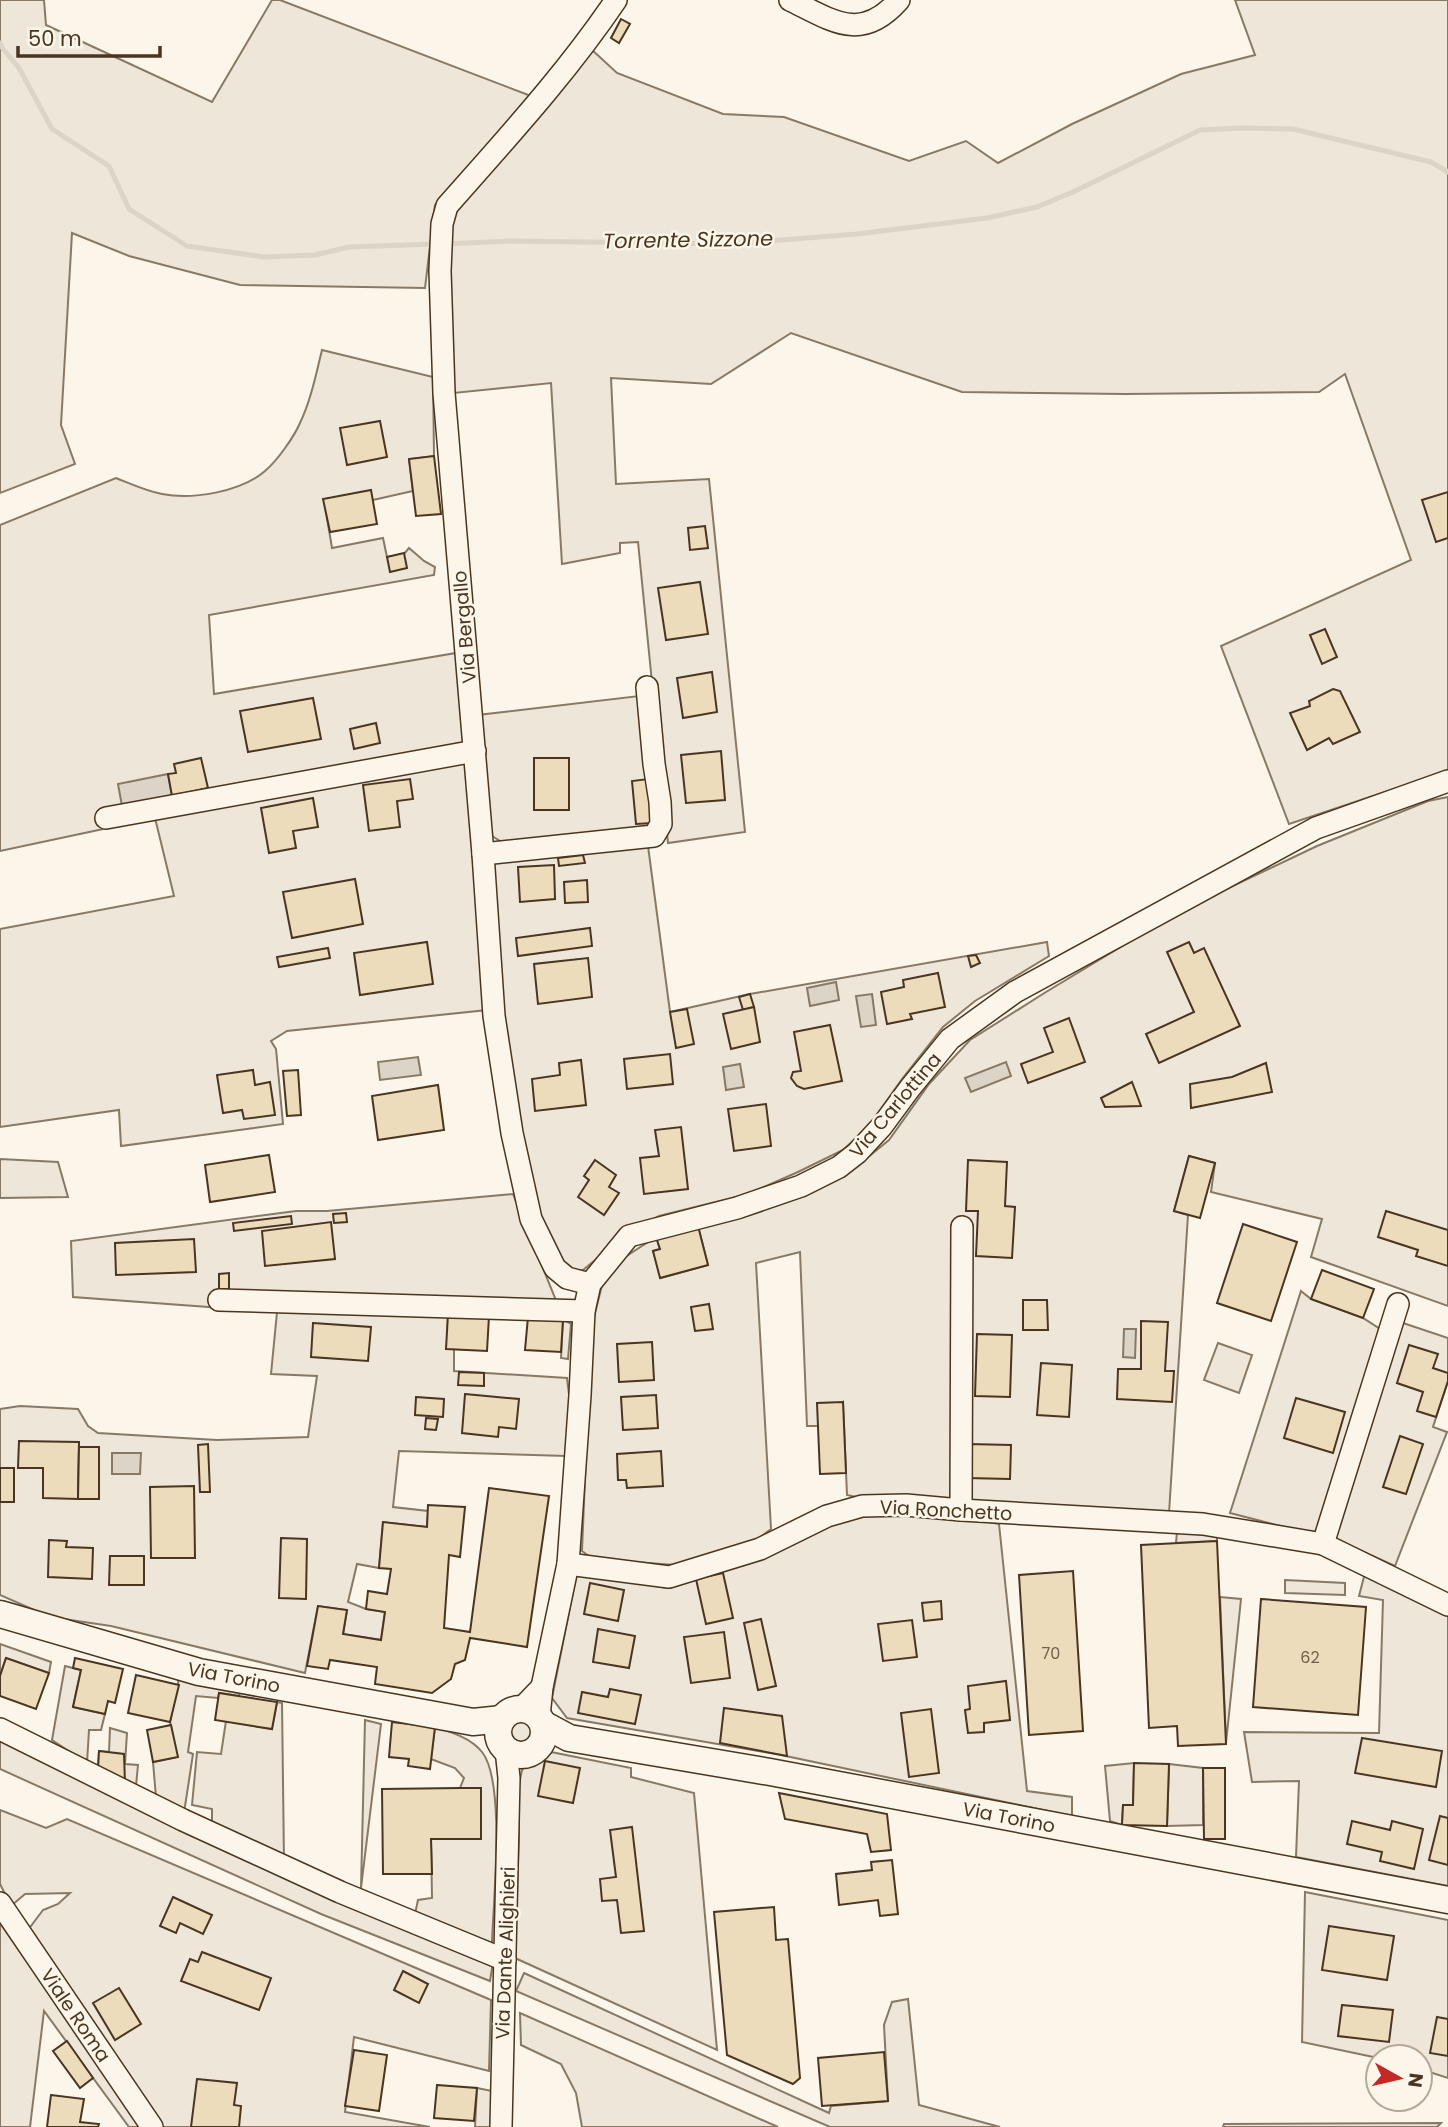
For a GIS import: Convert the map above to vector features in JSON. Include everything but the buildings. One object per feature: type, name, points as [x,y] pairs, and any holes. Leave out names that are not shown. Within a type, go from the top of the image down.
[{"type":"main road","name":"Via Torino","points":[[0,1614],[199,1672],[522,1732],[783,1775],[1448,1900]]},
{"type":"street","name":"Via Bergallo","points":[[590,1284],[567,1278],[555,1268],[531,1219],[512,1133],[494,1016],[475,751],[444,393],[440,271],[442,224],[447,206],[528,116],[588,42],[616,0]]},
{"type":"street","points":[[790,0],[836,23],[866,25],[885,15],[899,0]]},
{"type":"street","points":[[483,854],[654,836],[661,824],[660,802],[647,687]]},
{"type":"street","points":[[106,818],[475,751]]},
{"type":"street","name":"Via Carlottina","points":[[568,1564],[584,1311],[590,1284],[629,1236],[737,1208],[801,1186],[839,1167],[857,1153],[882,1126],[950,1039],[1015,992],[1316,828],[1448,781]]},
{"type":"street","points":[[961,1510],[962,1227]]},
{"type":"street","points":[[219,1300],[584,1311]]},
{"type":"street","points":[[1323,1544],[1398,1304]]},
{"type":"street","name":"Via Ronchetto","points":[[568,1564],[669,1577],[760,1549],[827,1516],[862,1506],[906,1505],[1203,1524],[1323,1544],[1448,1605]]},
{"type":"street","points":[[522,1732],[542,1687],[568,1564]]},
{"type":"street","points":[[0,1729],[183,1820],[316,1881],[505,1960]]},
{"type":"street","name":"Via Dante Alighieri","points":[[501,2127],[509,1778],[522,1732]]},
{"type":"street","name":"Viale Roma","points":[[0,1903],[152,2127]]},
{"type":"shaded area","points":[[0,0],[44,0],[46,25],[212,102],[272,0],[280,0],[531,96],[435,205],[425,288],[240,285],[129,256],[72,233],[61,425],[75,464],[0,493]]},
{"type":"shaded area","points":[[1235,0],[1448,0],[1448,771],[1289,824],[1221,646],[1411,560],[1345,374],[1319,392],[962,392],[791,333],[711,384],[611,378],[616,484],[709,479],[745,832],[668,843],[638,542],[620,543],[620,553],[562,564],[551,383],[454,393],[449,261],[452,217],[591,49],[617,73],[723,114],[784,117],[909,161],[966,141],[998,163],[1072,124],[1181,74],[1255,55]]},
{"type":"shaded area","points":[[322,350],[433,377],[434,456],[409,459],[413,491],[373,500],[324,500],[332,548],[383,538],[387,557],[404,554],[409,548],[435,567],[434,575],[209,615],[214,694],[456,653],[487,1010],[287,1031],[271,1041],[276,1049],[283,1124],[121,1146],[119,1110],[0,1127],[0,929],[174,896],[155,818],[0,851],[0,525],[116,478],[156,493],[187,496],[216,493],[255,478],[275,461],[297,429],[310,396]]},
{"type":"shaded area","points":[[639,696],[653,823],[648,828],[505,844],[492,836],[478,715]]},
{"type":"shaded area","points":[[168,774],[172,796],[122,806],[118,784]]},
{"type":"shaded area","points":[[1448,797],[1448,1306],[1311,1257],[1322,1219],[1211,1192],[1215,1163],[1189,1156],[1174,1211],[1188,1215],[1169,1513],[856,1497],[847,1495],[843,1402],[818,1426],[807,1426],[800,1252],[756,1263],[771,1529],[748,1546],[675,1565],[593,1559],[582,1551],[591,1330],[602,1285],[611,1266],[656,1237],[660,1249],[653,1251],[661,1278],[708,1265],[698,1226],[743,1217],[846,1175],[889,1140],[929,1084],[970,1040],[1182,910],[1317,846],[1428,801]]},
{"type":"shaded area","points":[[648,846],[670,1012],[750,994],[1047,942],[1049,956],[975,1001],[943,1027],[868,1127],[843,1150],[748,1194],[659,1216],[628,1233],[583,1270],[575,1271],[563,1265],[536,1220],[507,1049],[492,860]]},
{"type":"shaded area","points":[[836,982],[839,1000],[810,1006],[807,988]]},
{"type":"shaded area","points":[[872,994],[876,1025],[861,1027],[856,996]]},
{"type":"shaded area","points":[[418,1057],[421,1075],[380,1080],[378,1062]]},
{"type":"shaded area","points":[[1006,1062],[1011,1076],[971,1092],[965,1078]]},
{"type":"shaded area","points":[[740,1064],[744,1087],[726,1090],[723,1067]]},
{"type":"shaded area","points":[[0,1159],[58,1162],[68,1197],[0,1198]]},
{"type":"shaded area","points":[[513,1194],[557,1303],[448,1314],[447,1349],[454,1349],[454,1371],[567,1378],[571,1411],[566,1456],[399,1451],[393,1507],[428,1511],[427,1527],[383,1522],[379,1568],[357,1564],[348,1602],[385,1612],[381,1640],[343,1634],[347,1610],[318,1606],[305,1673],[111,1626],[50,1617],[0,1595],[0,1409],[20,1406],[78,1409],[88,1426],[98,1433],[217,1440],[308,1437],[317,1376],[271,1374],[277,1312],[73,1297],[71,1241],[296,1211],[327,1211]]},
{"type":"shaded area","points":[[1301,1291],[1311,1299],[1363,1318],[1380,1329],[1315,1535],[1230,1513]]},
{"type":"shaded area","points":[[563,1319],[571,1324],[568,1359],[561,1358]]},
{"type":"shaded area","points":[[1403,1323],[1448,1338],[1448,1381],[1433,1427],[1447,1432],[1395,1566],[1330,1537]]},
{"type":"shaded area","points":[[1124,1329],[1136,1329],[1135,1358],[1123,1357]]},
{"type":"shaded area","points":[[1218,1343],[1252,1355],[1239,1393],[1204,1380]]},
{"type":"shaded area","points":[[112,1453],[141,1453],[140,1474],[112,1474]]},
{"type":"shaded area","points":[[869,1514],[963,1517],[999,1524],[1027,1791],[1072,1797],[1072,1816],[776,1754],[567,1718],[552,1698],[577,1572],[667,1588],[761,1560],[836,1522]]},
{"type":"shaded area","points":[[1177,1532],[1217,1534],[1217,1541],[1176,1543]]},
{"type":"shaded area","points":[[1365,1573],[1448,1614],[1448,1886],[1296,1857],[1299,1781],[1252,1782],[1244,1732],[1379,1733],[1383,1600],[1359,1596]]},
{"type":"shaded area","points":[[1285,1580],[1345,1583],[1345,1595],[1285,1593]]},
{"type":"shaded area","points":[[1220,1597],[1241,1599],[1226,1743]]},
{"type":"shaded area","points":[[0,1644],[51,1662],[49,1673],[6,1658],[0,1676]]},
{"type":"shaded area","points":[[65,1666],[81,1670],[73,1707],[105,1714],[101,1730],[89,1730],[87,1763],[52,1740]]},
{"type":"shaded area","points":[[179,1678],[240,1691],[239,1696],[219,1693],[218,1698],[196,1696],[188,1752],[193,1754],[184,1813],[156,1797],[153,1762],[177,1757],[170,1722]]},
{"type":"shaded area","points":[[277,1702],[282,1703],[284,1861],[212,1828],[212,1809],[192,1805],[197,1752],[221,1754],[226,1721],[272,1729]]},
{"type":"shaded area","points":[[522,1718],[532,1722],[536,1732],[532,1742],[522,1746],[512,1742],[508,1732],[512,1722]]},
{"type":"shaded area","points":[[365,1720],[381,1724],[361,1888]]},
{"type":"shaded area","points":[[435,1727],[472,1743],[482,1752],[489,1767],[496,1815],[492,1943],[415,1914],[418,1900],[432,1898],[431,1839],[481,1838],[481,1789],[460,1788],[464,1778],[455,1768],[431,1759]]},
{"type":"shaded area","points":[[110,1728],[127,1733],[125,1764],[138,1765],[136,1786],[98,1769],[99,1751],[109,1752]]},
{"type":"shaded area","points":[[0,1735],[493,1962],[490,1981],[321,1914],[0,1769]]},
{"type":"shaded area","points":[[551,1752],[631,1768],[631,1777],[694,1793],[717,2050],[515,1958],[518,1789],[522,1770],[535,1755]]},
{"type":"shaded area","points":[[1134,1763],[1133,1805],[1123,1805],[1122,1825],[1110,1821],[1105,1766]]},
{"type":"shaded area","points":[[1169,1764],[1203,1768],[1203,1825],[1167,1826]]},
{"type":"shaded area","points":[[0,1810],[46,1828],[67,1819],[491,2000],[489,2071],[354,2037],[345,2112],[430,2127],[158,2127],[25,1934],[43,1910],[58,1904],[70,1893],[25,1894],[11,1906],[0,1884]]},
{"type":"shaded area","points":[[1305,1892],[1448,1920],[1448,2078],[1434,2074],[1434,2043],[1364,2043],[1364,2055],[1302,2042]]},
{"type":"shaded area","points":[[0,1923],[141,2127],[129,2127],[44,2011],[30,2127],[0,2127]]},
{"type":"shaded area","points":[[524,1973],[829,2113],[831,2106],[888,2101],[884,2025],[892,2002],[908,1999],[919,2105],[1000,2127],[830,2127],[516,1991]]},
{"type":"shaded area","points":[[520,2013],[778,2127],[582,2127],[576,2093],[561,2064],[521,2045]]},
{"type":"shaded area","points":[[477,2088],[492,2091],[492,2127],[475,2127]]},
{"type":"shaded area","points":[[1441,2123],[1437,2127],[1223,2127],[1224,2124]]},
{"type":"waterway","name":"Torrente Sizzone","points":[[0,43],[19,68],[52,129],[109,166],[129,209],[187,246],[264,257],[315,255],[349,247],[436,244]]},
{"type":"waterway","name":"Torrente Sizzone","points":[[445,244],[512,241],[732,244],[857,234],[987,218],[1037,207],[1200,130],[1293,129],[1431,162],[1448,172]]}]
